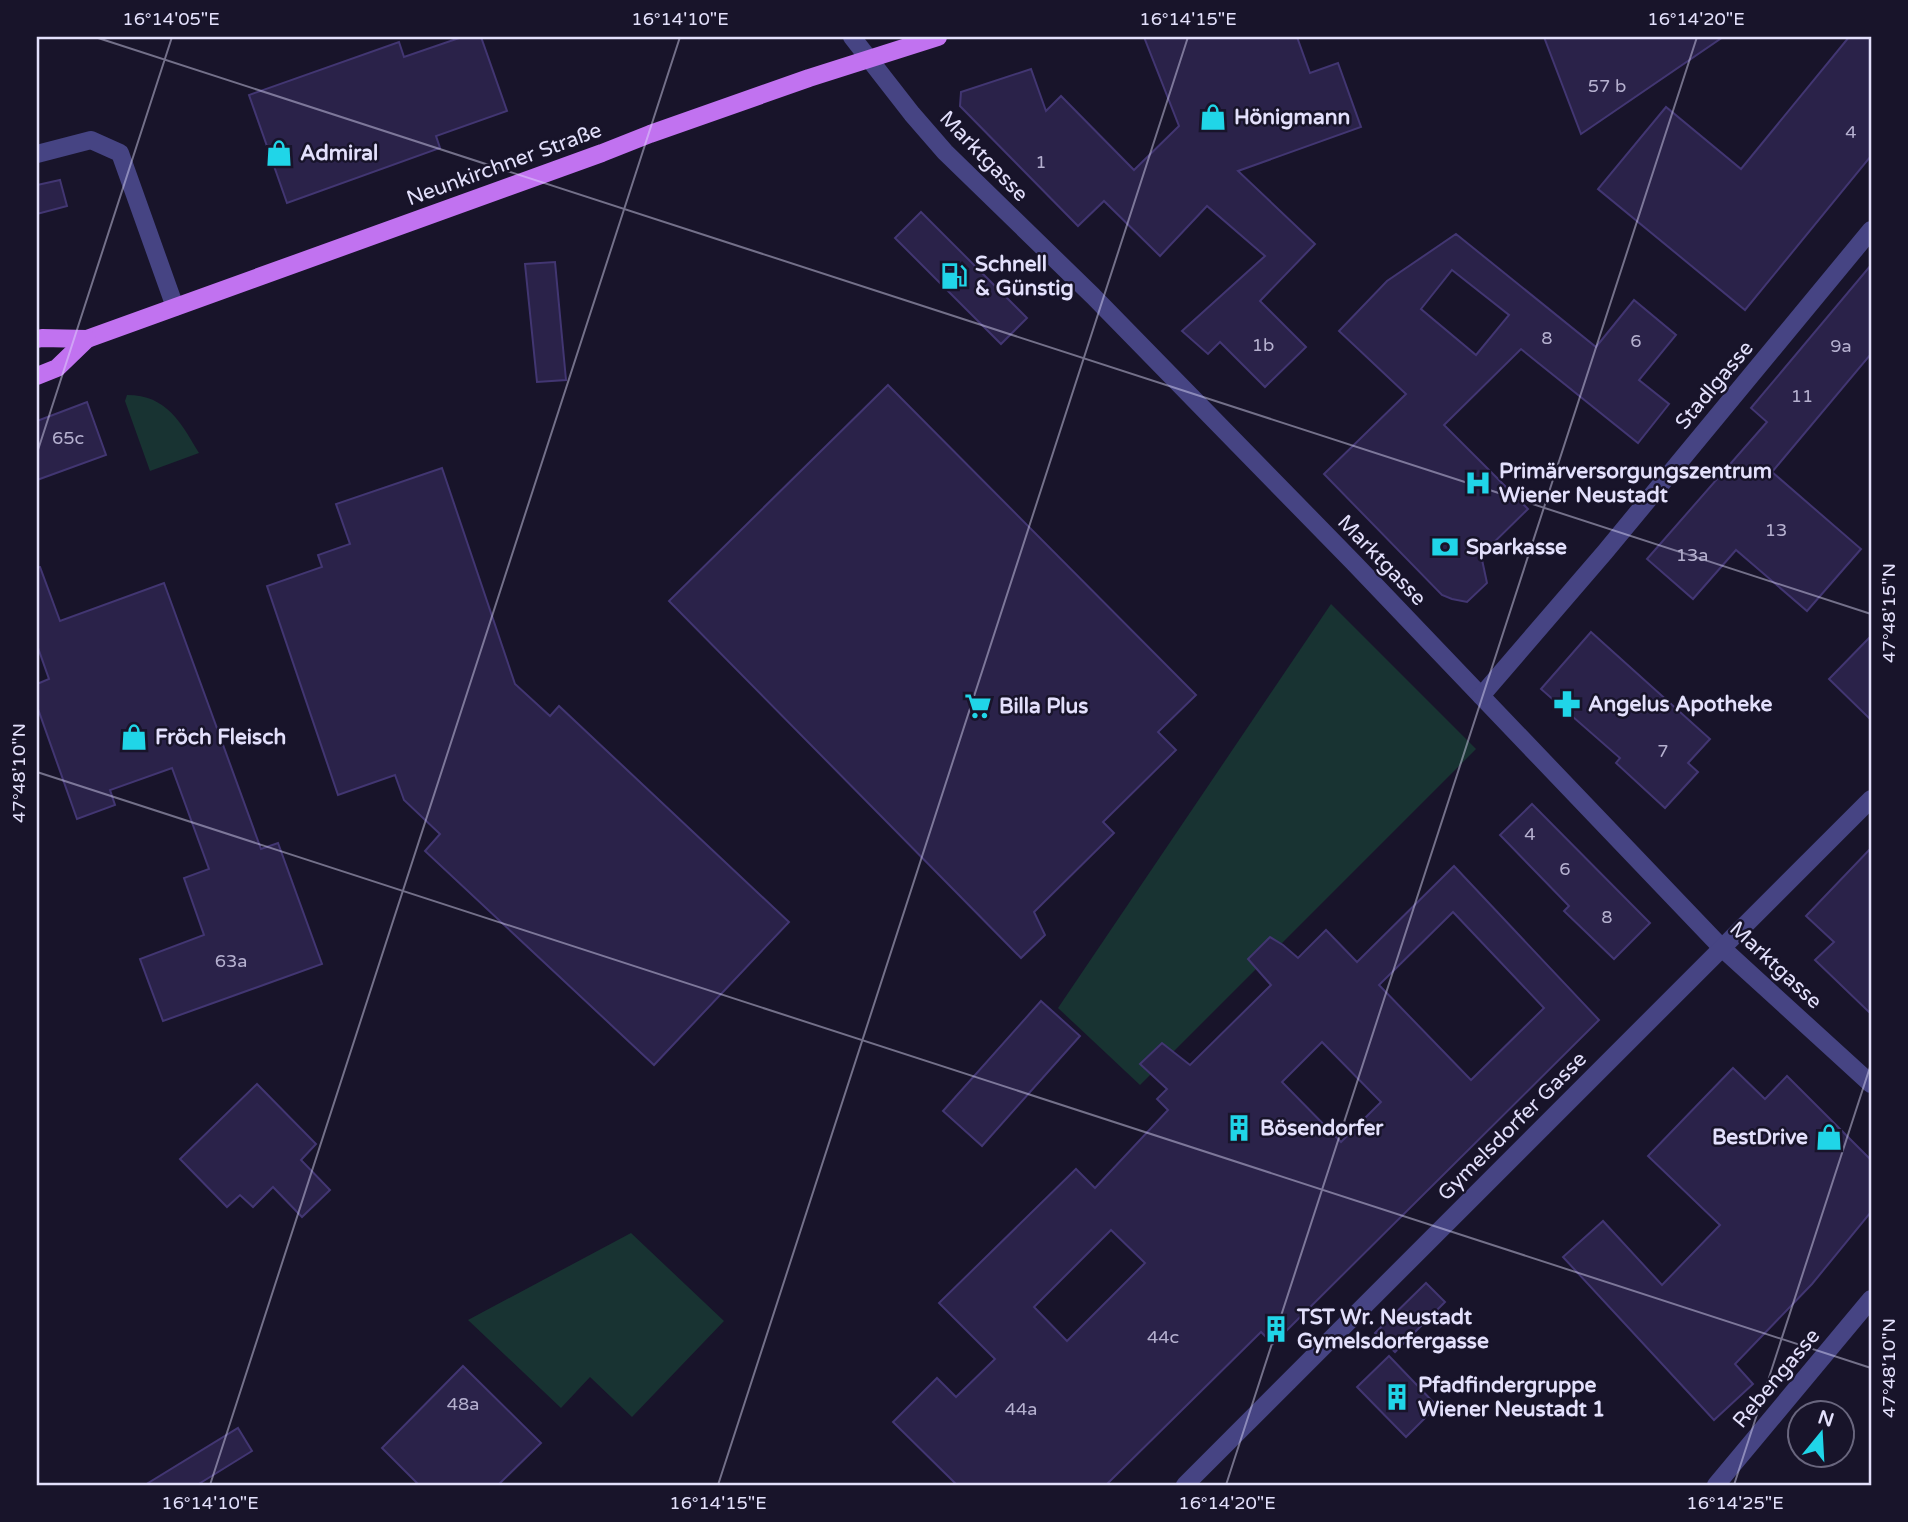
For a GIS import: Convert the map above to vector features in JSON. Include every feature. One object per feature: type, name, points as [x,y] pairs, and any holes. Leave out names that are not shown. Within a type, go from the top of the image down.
[{"type":"main road","name":"Neunkirchner Straße","points":[[37,339],[87,339],[650,134],[938,37]]},
{"type":"main road","name":"Neunkirchner Straße","points":[[37,376],[57,368],[87,339]]},
{"type":"street","name":"Marktgasse","points":[[852,37],[912,114],[946,152],[1093,296],[1363,572],[1723,948],[1871,1084]]},
{"type":"street","points":[[37,154],[91,140],[120,153],[176,307]]},
{"type":"street","name":"Stadlgasse","points":[[1481,696],[1605,552],[1871,230]]},
{"type":"street","name":"Gymelsdorfer Gasse","points":[[1185,1485],[1871,799]]},
{"type":"street","name":"Rebengasse","points":[[1716,1485],[1871,1299]]},
{"type":"green space","points":[[127,395],[141,396],[163,405],[179,421],[199,453],[150,471],[125,401]]},
{"type":"green space","points":[[1331,604],[1476,749],[1140,1085],[1058,1008]]},
{"type":"green space","points":[[631,1233],[724,1321],[632,1417],[590,1377],[561,1408],[468,1320]]},
{"type":"building","points":[[462,37],[481,37],[507,111],[436,136],[440,148],[287,203],[249,95],[399,42],[404,57]]},
{"type":"building","points":[[1144,37],[1297,37],[1310,73],[1338,63],[1361,127],[1238,171],[1315,244],[1260,301],[1306,347],[1265,387],[1220,342],[1208,354],[1182,331],[1265,256],[1207,206],[1160,256],[1104,201],[1078,226],[960,106],[961,92],[1031,69],[1046,111],[1061,96],[1134,170],[1179,126]]},
{"type":"building","points":[[1544,37],[1723,37],[1581,134]]},
{"type":"building","points":[[1849,37],[1871,37],[1871,156],[1745,310],[1598,189],[1666,107],[1741,169]]},
{"type":"building","points":[[60,180],[67,206],[37,214],[37,185]]},
{"type":"building","points":[[921,212],[1027,318],[1001,344],[895,238]]},
{"type":"building","points":[[1456,234],[1596,347],[1634,300],[1676,335],[1639,380],[1669,404],[1638,443],[1521,349],[1444,425],[1528,509],[1481,555],[1487,583],[1467,602],[1442,595],[1324,474],[1406,394],[1339,331],[1387,281]],"holes":[[[1452,270],[1509,315],[1476,355],[1421,309]]]},
{"type":"building","points":[[555,262],[566,380],[537,382],[525,264]]},
{"type":"building","points":[[1871,265],[1871,354],[1772,472],[1861,549],[1807,611],[1736,550],[1693,599],[1647,559],[1767,422],[1751,408]]},
{"type":"building","name":"Billa Plus","points":[[888,385],[1196,695],[1158,732],[1176,750],[1103,822],[1114,833],[1034,912],[1045,935],[1021,958],[669,601]]},
{"type":"building","points":[[87,402],[106,455],[37,480],[37,421]]},
{"type":"building","points":[[442,468],[515,684],[550,716],[559,706],[789,922],[654,1065],[425,851],[440,834],[404,800],[395,775],[338,795],[267,586],[322,567],[318,555],[350,544],[336,504]]},
{"type":"building","name":"Fröch Fleisch","points":[[37,567],[40,567],[60,621],[164,583],[261,849],[278,843],[322,964],[163,1021],[140,959],[204,935],[184,878],[209,869],[172,768],[110,790],[115,805],[77,819],[37,706],[37,684],[49,679],[37,645]]},
{"type":"building","points":[[1591,632],[1710,739],[1688,763],[1698,772],[1665,808],[1616,763],[1620,758],[1541,689]]},
{"type":"building","points":[[1871,636],[1871,720],[1829,679]]},
{"type":"building","points":[[1532,804],[1650,923],[1614,959],[1564,911],[1569,906],[1500,835]]},
{"type":"building","points":[[1871,848],[1871,1014],[1815,960],[1834,942],[1806,916]]},
{"type":"building","points":[[1454,866],[1599,1020],[1273,1344],[1261,1332],[1106,1485],[957,1485],[893,1422],[937,1378],[956,1397],[995,1359],[939,1303],[1076,1169],[1095,1188],[1168,1110],[1157,1099],[1167,1089],[1140,1064],[1162,1043],[1190,1065],[1271,985],[1248,959],[1270,937],[1298,958],[1326,930],[1357,962]],"holes":[[[1453,912],[1544,1008],[1471,1080],[1379,985]],[[1322,1042],[1381,1102],[1341,1142],[1282,1082]],[[1111,1230],[1145,1263],[1067,1341],[1034,1307]]]},
{"type":"building","points":[[1041,1001],[1080,1036],[982,1146],[943,1111]]},
{"type":"building","points":[[1733,1068],[1765,1099],[1787,1076],[1871,1160],[1871,1212],[1812,1284],[1735,1364],[1753,1384],[1714,1420],[1563,1257],[1603,1221],[1662,1285],[1720,1225],[1648,1156]]},
{"type":"building","points":[[257,1084],[316,1144],[301,1160],[330,1190],[302,1217],[273,1187],[253,1207],[240,1195],[227,1207],[180,1159]]},
{"type":"building","points":[[1426,1283],[1445,1302],[1395,1352],[1375,1333]]},
{"type":"building","name":"Pfadfindergruppe Wiener Neustadt 1","points":[[1389,1356],[1437,1406],[1406,1437],[1357,1387]]},
{"type":"building","points":[[463,1366],[541,1443],[498,1485],[419,1485],[382,1448]]},
{"type":"building","points":[[238,1428],[252,1451],[197,1485],[145,1485]]},
{"type":"place","name":"Hönigmann","points":[[1213,117]]},
{"type":"place","name":"Admiral","points":[[279,153]]},
{"type":"place","name":"Schnell & Günstig","points":[[954,276]]},
{"type":"place","name":"Primärversorgungszentrum Wiener Neustadt","points":[[1478,483]]},
{"type":"place","name":"Sparkasse","points":[[1445,547]]},
{"type":"place","name":"Angelus Apotheke","points":[[1567,704]]},
{"type":"place","name":"Billa Plus","points":[[978,706]]},
{"type":"place","name":"Fröch Fleisch","points":[[134,737]]},
{"type":"place","name":"Bösendorfer","points":[[1239,1128]]},
{"type":"place","name":"BestDrive","points":[[1829,1137]]},
{"type":"place","name":"TST Wr. Neustadt Gymelsdorfergasse","points":[[1276,1329]]},
{"type":"place","name":"Pfadfindergruppe Wiener Neustadt 1","points":[[1397,1397]]}]
